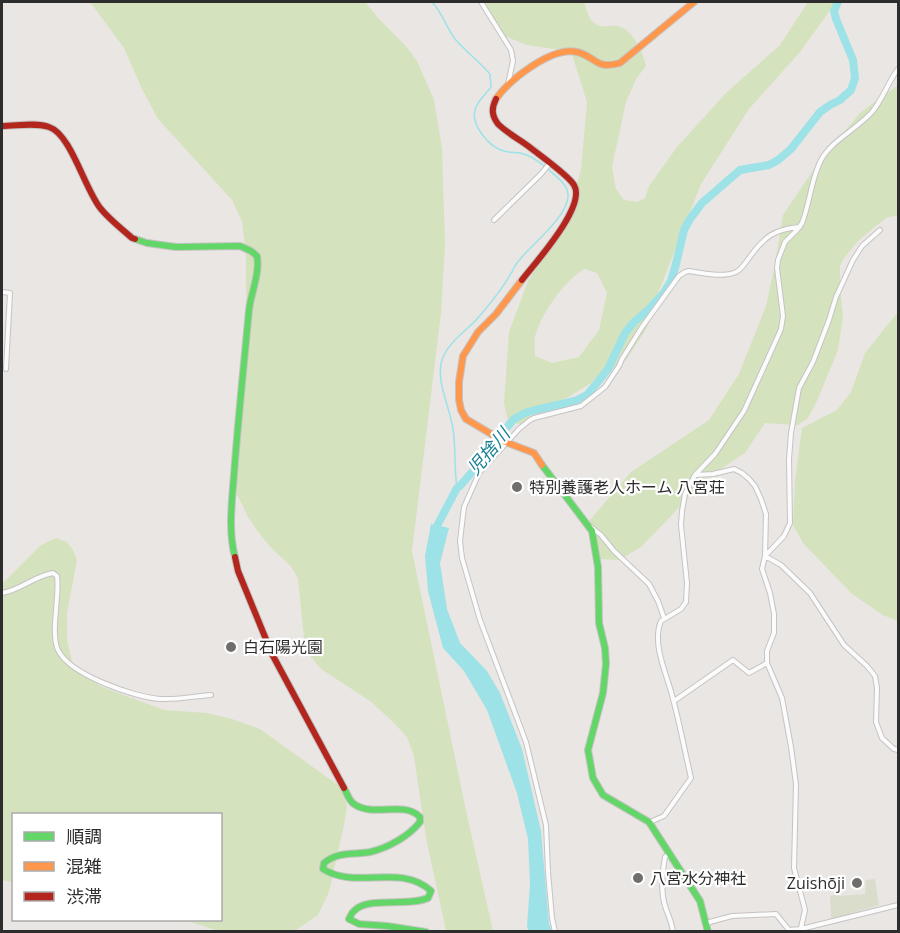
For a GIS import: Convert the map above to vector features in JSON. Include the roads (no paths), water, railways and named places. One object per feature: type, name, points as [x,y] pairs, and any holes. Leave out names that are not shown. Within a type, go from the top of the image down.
[{"type":"street","points":[[481,2],[511,50],[513,61],[508,85],[492,107],[493,116],[505,130],[574,184],[576,200],[570,216],[556,238],[496,314],[478,332],[463,356],[459,382],[461,410],[466,419],[483,430],[505,442],[534,453],[549,476],[589,526],[601,535],[614,551],[649,584],[664,618]]},
{"type":"street","points":[[508,85],[545,59],[561,52],[576,51],[600,65],[617,64],[694,2]]},
{"type":"street","points":[[649,822],[664,816],[691,778],[674,701],[660,657],[659,627],[664,618],[681,609],[686,602],[687,583],[681,525],[685,494],[695,475],[716,454],[744,411],[778,336],[783,312],[778,260],[785,242],[800,227],[807,210],[818,166],[828,150],[872,112],[898,69]]},
{"type":"street","points":[[2,127],[45,126],[57,132],[67,143],[88,189],[100,208],[132,238],[147,243],[176,247],[240,246],[257,256],[237,433],[232,532],[234,556],[272,654],[352,803],[364,809],[411,810],[420,817],[417,826],[385,846],[372,851],[330,857],[324,863],[323,869],[327,874],[346,878],[411,879],[428,885],[431,891],[427,899],[363,905],[353,910],[350,919],[355,923],[426,932]]},
{"type":"street","points":[[494,220],[550,163]]},
{"type":"street","points":[[555,932],[548,872],[546,825],[531,761],[480,620],[460,550],[465,501],[479,473],[522,425],[534,417],[581,406],[605,387],[642,327],[679,276],[689,271],[716,274],[736,272],[741,269],[760,244],[772,234],[782,229],[800,227]]},
{"type":"street","points":[[765,556],[784,536],[790,524],[790,433],[799,388],[816,355],[836,297],[853,260],[862,246],[880,230]]},
{"type":"street","points":[[2,292],[10,293],[6,369]]},
{"type":"street","points":[[695,475],[734,469],[742,473],[752,482],[766,514],[765,556],[762,570],[774,614],[774,633],[767,651],[767,663],[782,698],[796,784],[794,868],[805,910],[800,930]]},
{"type":"street","points":[[589,526],[594,538],[598,567],[599,623],[606,664],[601,702],[589,744],[593,778],[603,795],[649,822],[700,901],[708,932]]},
{"type":"street","points":[[765,556],[781,565],[810,593],[844,645],[875,676],[878,688],[876,722],[882,738],[898,750]]},
{"type":"street","points":[[2,593],[53,573],[57,576],[58,587],[55,626],[57,646],[72,665],[110,686],[142,696],[164,699],[211,694]]},
{"type":"street","points":[[674,701],[733,660],[749,673],[767,663]]},
{"type":"street","points":[[670,853],[665,857],[662,881],[673,932]]},
{"type":"street","points":[[706,923],[732,916],[776,914],[789,930],[800,930],[898,904]]},
{"type":"water","points":[[431,524],[449,528],[440,563],[447,609],[460,643],[487,671],[500,693],[522,749],[541,831],[549,924],[552,931],[529,931],[527,927],[530,883],[528,839],[517,793],[487,710],[464,671],[443,648],[428,591],[425,556]]},
{"type":"waterway","points":[[432,2],[455,39],[490,74],[491,87],[476,107],[474,116],[482,134],[496,147],[506,152],[527,155],[544,166]]},
{"type":"waterway","name":"児捨川","points":[[434,536],[457,488],[496,444],[514,419],[535,410],[575,401],[587,395],[597,383],[608,369],[625,333],[663,294],[671,281],[684,230],[702,203],[740,170],[769,165],[778,160],[791,149],[820,112],[851,90],[855,78],[853,60],[836,19],[834,11],[838,2]]},
{"type":"waterway","points":[[457,488],[453,429],[440,374],[443,357],[454,341],[495,298],[517,263],[563,212],[567,203],[567,190],[548,169]]},
{"type":"place","name":"特別養護老人ホーム 八宮荘","points":[[517,487]]},
{"type":"place","name":"白石陽光園","points":[[231,647]]},
{"type":"place","name":"八宮水分神社","points":[[638,878]]},
{"type":"place","name":"Zuishōji","points":[[857,883]]}]
